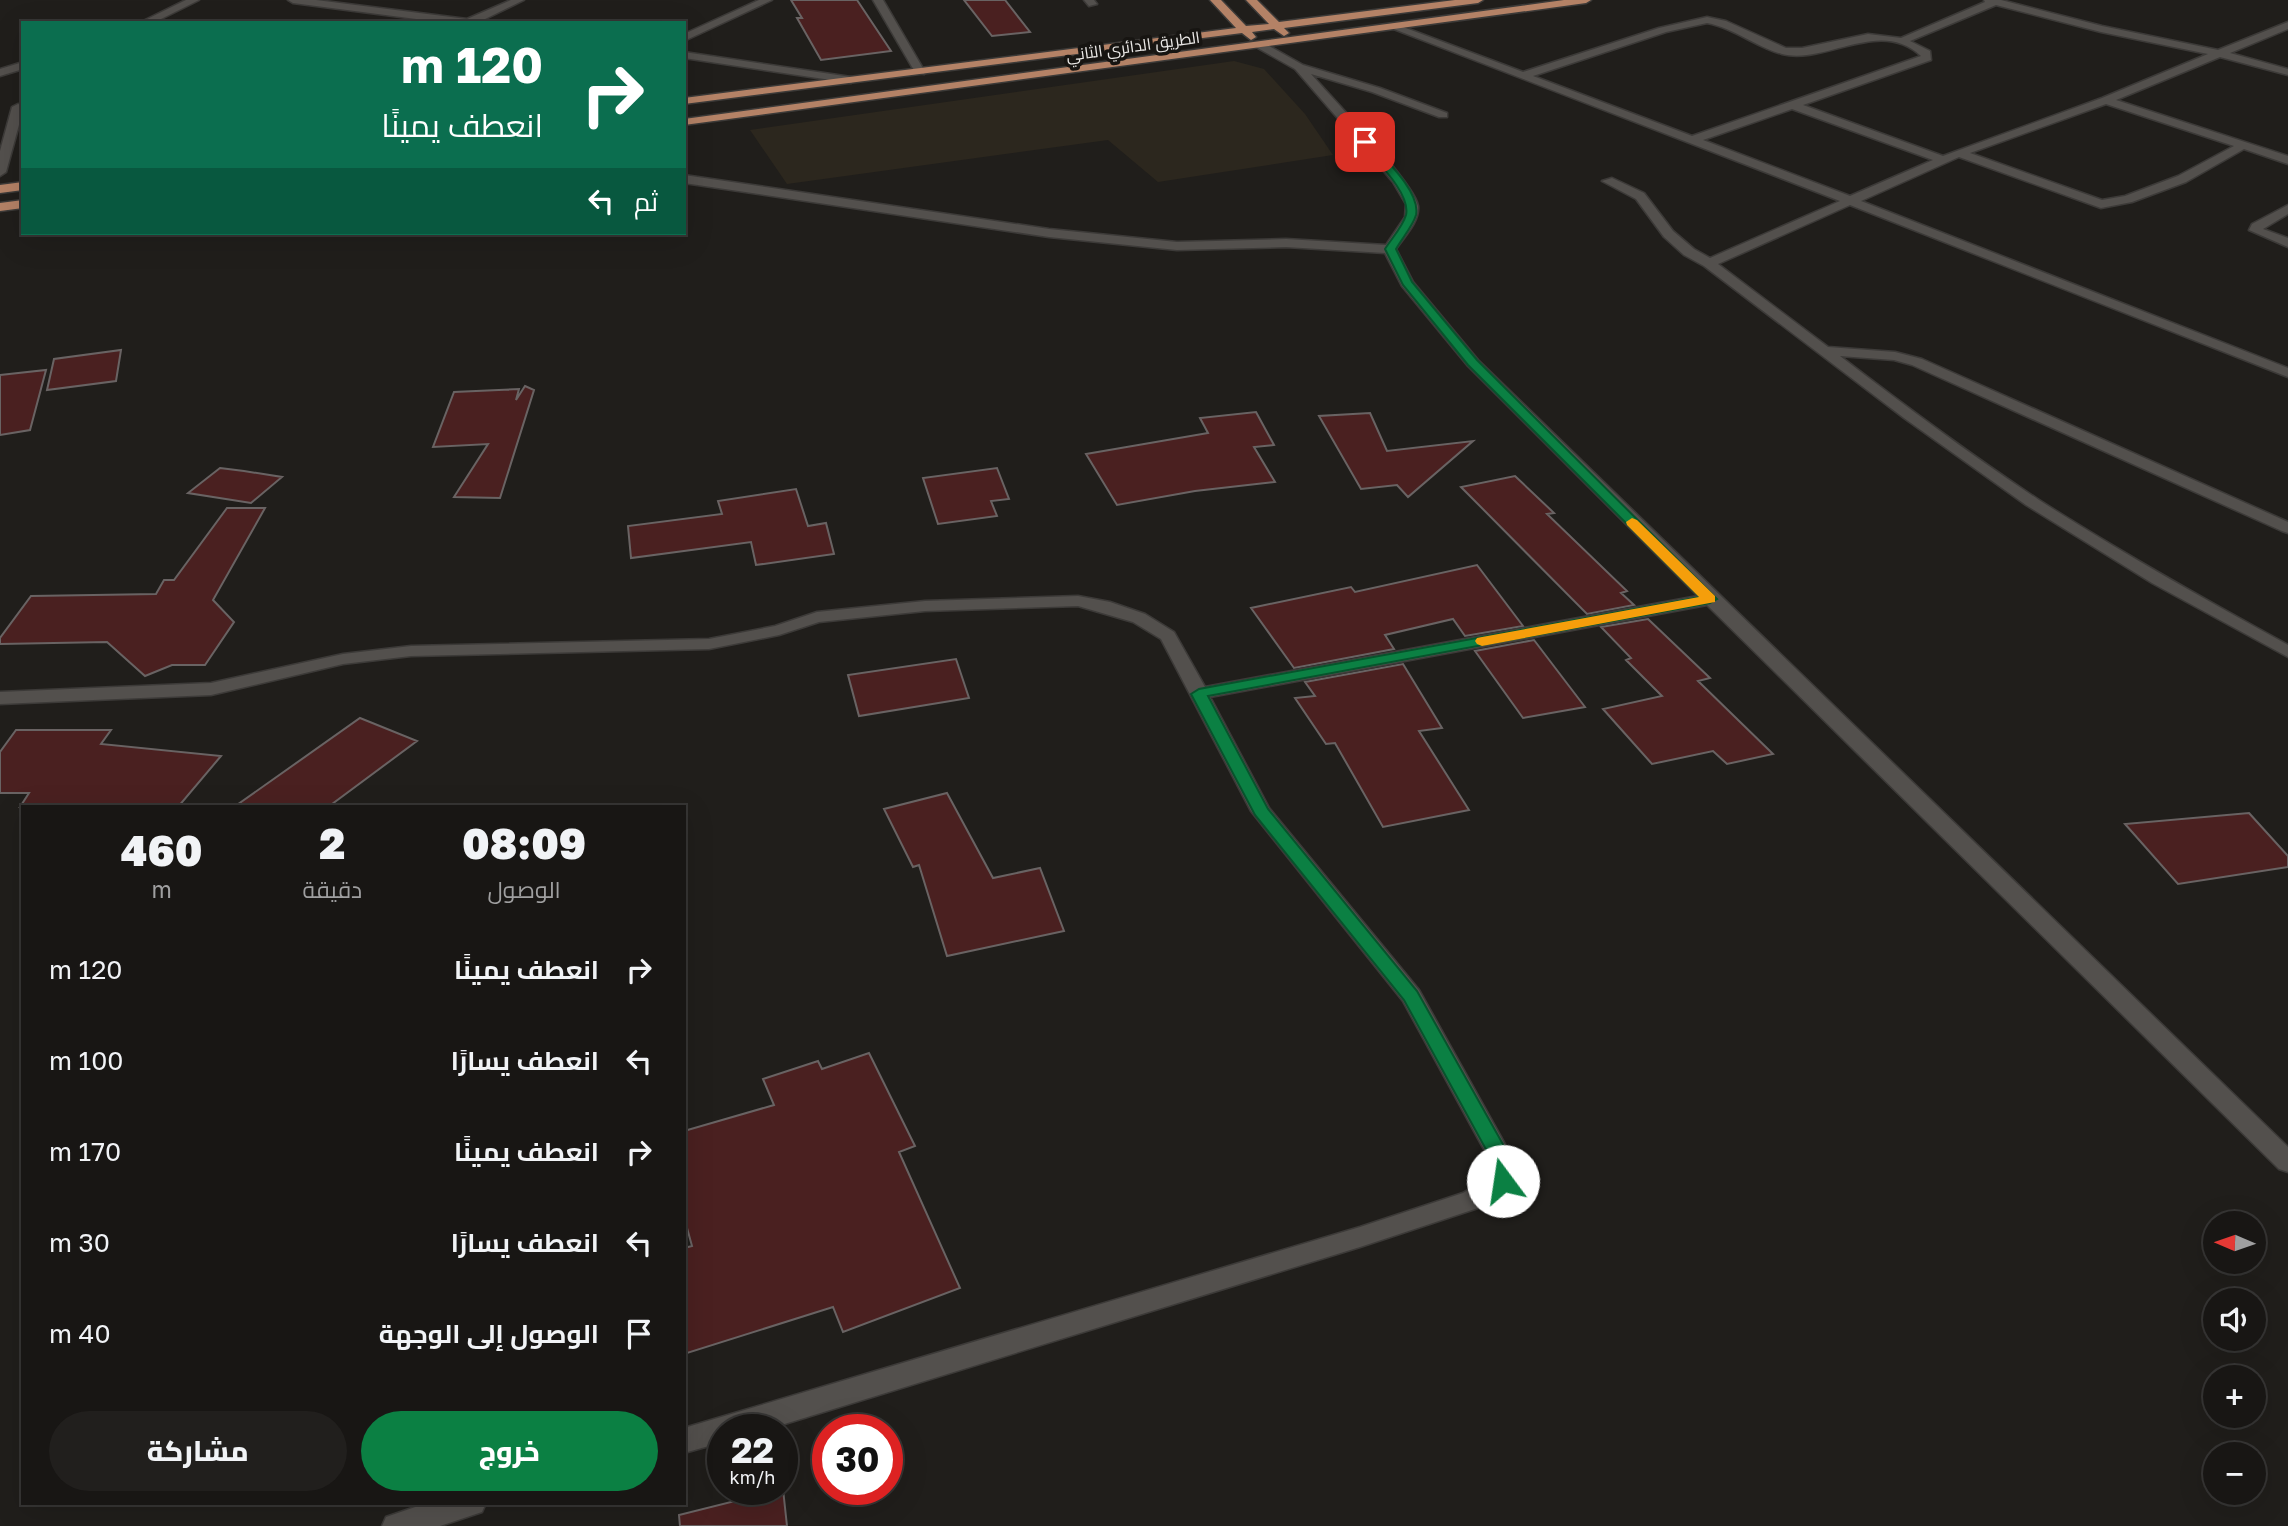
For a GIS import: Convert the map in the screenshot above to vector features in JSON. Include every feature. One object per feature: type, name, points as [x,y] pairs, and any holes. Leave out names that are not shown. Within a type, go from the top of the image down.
[{"type":"main road","points":[[1215,0],[1260,45]]},
{"type":"main road","points":[[1251,0],[1293,41]]},
{"type":"main road","name":"الطريق الدائري الثاني","points":[[686,101],[1478,0]]},
{"type":"main road","name":"الطريق الدائري الثاني","points":[[686,122],[1586,0]]},
{"type":"main road","points":[[0,189],[21,186]]},
{"type":"main road","points":[[0,207],[21,204]]},
{"type":"street","points":[[148,21],[194,0]]},
{"type":"street","points":[[293,0],[456,21]]},
{"type":"street","points":[[475,21],[519,0]]},
{"type":"street","points":[[686,37],[767,0]]},
{"type":"street","points":[[878,0],[920,72]]},
{"type":"street","points":[[1902,41],[1991,1],[2125,35],[2222,54],[2288,72]]},
{"type":"street","points":[[396,13],[414,4]]},
{"type":"street","points":[[1523,76],[1663,30],[1707,20],[1722,23],[1783,51],[1802,51],[1868,37],[1902,41],[1926,53],[1927,58],[1691,140]]},
{"type":"street","points":[[1709,263],[1959,153],[2106,100],[2288,25]]},
{"type":"street","points":[[1391,26],[2288,373]]},
{"type":"street","points":[[1293,41],[1294,64],[1398,180],[1412,204],[1410,217],[1390,249]]},
{"type":"street","points":[[1260,45],[1294,64],[1443,115]]},
{"type":"street","points":[[686,55],[851,80]]},
{"type":"street","points":[[0,73],[21,66]]},
{"type":"street","points":[[2106,100],[2288,160]]},
{"type":"street","points":[[1793,105],[1943,160]]},
{"type":"street","points":[[0,109],[20,106],[0,172]]},
{"type":"street","points":[[1959,153],[2101,204],[2128,199],[2182,179],[2244,145]]},
{"type":"street","points":[[686,179],[1049,233],[1177,246],[1286,243],[1390,249]]},
{"type":"street","points":[[1608,181],[1647,202],[1668,234],[1689,252],[1709,263],[2031,502],[2192,601],[2288,652]]},
{"type":"street","points":[[2288,209],[2255,230],[2288,243]]},
{"type":"street","points":[[1390,249],[1407,283],[1473,363],[1710,599],[2288,1162]]},
{"type":"street","points":[[1827,351],[1895,356],[1917,362],[2288,528]]},
{"type":"street","points":[[1199,694],[1710,599]]},
{"type":"street","points":[[0,698],[211,689],[344,659],[411,651],[709,644],[779,630],[817,617],[925,606],[1078,601],[1139,618],[1168,636],[1261,811],[1411,996],[1504,1164],[1503,1181],[1472,1200],[1360,1237],[777,1414]]},
{"type":"street","points":[[686,1440],[707,1435]]},
{"type":"street","points":[[396,1526],[465,1505]]},
{"type":"shaded area","points":[[1234,61],[1264,69],[1305,114],[1333,155],[1158,182],[1108,140],[787,184],[750,130]]},
{"type":"building","points":[[791,0],[857,0],[891,51],[821,60],[797,18],[802,18]]},
{"type":"building","points":[[964,0],[1005,0],[1030,32],[992,36]]},
{"type":"building","points":[[121,350],[116,381],[47,390],[54,359]]},
{"type":"building","points":[[46,370],[30,430],[0,435],[0,375]]},
{"type":"building","points":[[525,386],[534,390],[500,498],[454,497],[488,444],[433,447],[454,392],[519,389],[516,400]]},
{"type":"building","points":[[1256,412],[1274,445],[1254,447],[1275,482],[1195,491],[1117,505],[1086,454],[1208,433],[1200,418]]},
{"type":"building","points":[[1370,413],[1387,451],[1473,441],[1408,497],[1397,485],[1361,489],[1319,416]]},
{"type":"building","points":[[220,468],[282,477],[251,503],[188,493]]},
{"type":"building","points":[[997,468],[1009,499],[991,501],[997,516],[938,524],[923,478]]},
{"type":"building","points":[[1515,476],[1554,513],[1547,514],[1627,591],[1621,593],[1634,605],[1587,614],[1461,487]]},
{"type":"building","points":[[796,489],[808,526],[826,523],[834,554],[756,565],[751,542],[631,558],[628,526],[722,514],[718,501]]},
{"type":"building","points":[[227,508],[265,508],[213,600],[234,622],[205,665],[172,665],[145,676],[107,642],[0,644],[0,638],[31,596],[156,594],[164,580],[174,580]]},
{"type":"building","points":[[1477,565],[1523,626],[1465,636],[1453,619],[1385,635],[1394,649],[1294,668],[1251,608],[1351,587],[1355,592]]},
{"type":"building","points":[[1648,619],[1710,678],[1698,681],[1773,754],[1727,764],[1713,751],[1652,764],[1603,709],[1662,696],[1626,660],[1631,658],[1601,627]]},
{"type":"building","points":[[1534,640],[1585,707],[1523,718],[1475,651]]},
{"type":"building","points":[[956,659],[969,698],[859,716],[848,675]]},
{"type":"building","points":[[1403,664],[1442,728],[1419,731],[1469,810],[1383,827],[1335,743],[1326,744],[1295,698],[1315,696],[1305,682]]},
{"type":"building","points":[[360,718],[417,741],[331,805],[237,805]]},
{"type":"building","points":[[16,730],[111,730],[101,744],[221,756],[180,805],[21,805],[29,793],[0,793],[0,752]]},
{"type":"building","points":[[947,793],[993,878],[1040,868],[1064,931],[947,956],[919,865],[913,867],[884,809]]},
{"type":"building","points":[[2249,813],[2288,856],[2288,867],[2178,884],[2125,824]]},
{"type":"building","points":[[869,1053],[915,1146],[899,1152],[960,1288],[843,1332],[833,1307],[686,1353],[686,1248],[692,1246],[686,1224],[686,1130],[774,1105],[763,1079],[818,1061],[822,1069]]},
{"type":"building","points":[[719,1505],[785,1505],[787,1526],[680,1526],[679,1515]]},
{"type":"slow traffic","points":[[1482,641],[1710,599],[1632,522]]},
{"type":"route","points":[[1365,142],[1398,180],[1412,204],[1410,217],[1390,249],[1407,283],[1473,363],[1516,408],[1710,599],[1199,694],[1261,811],[1411,996],[1504,1164],[1503,1181]]}]
